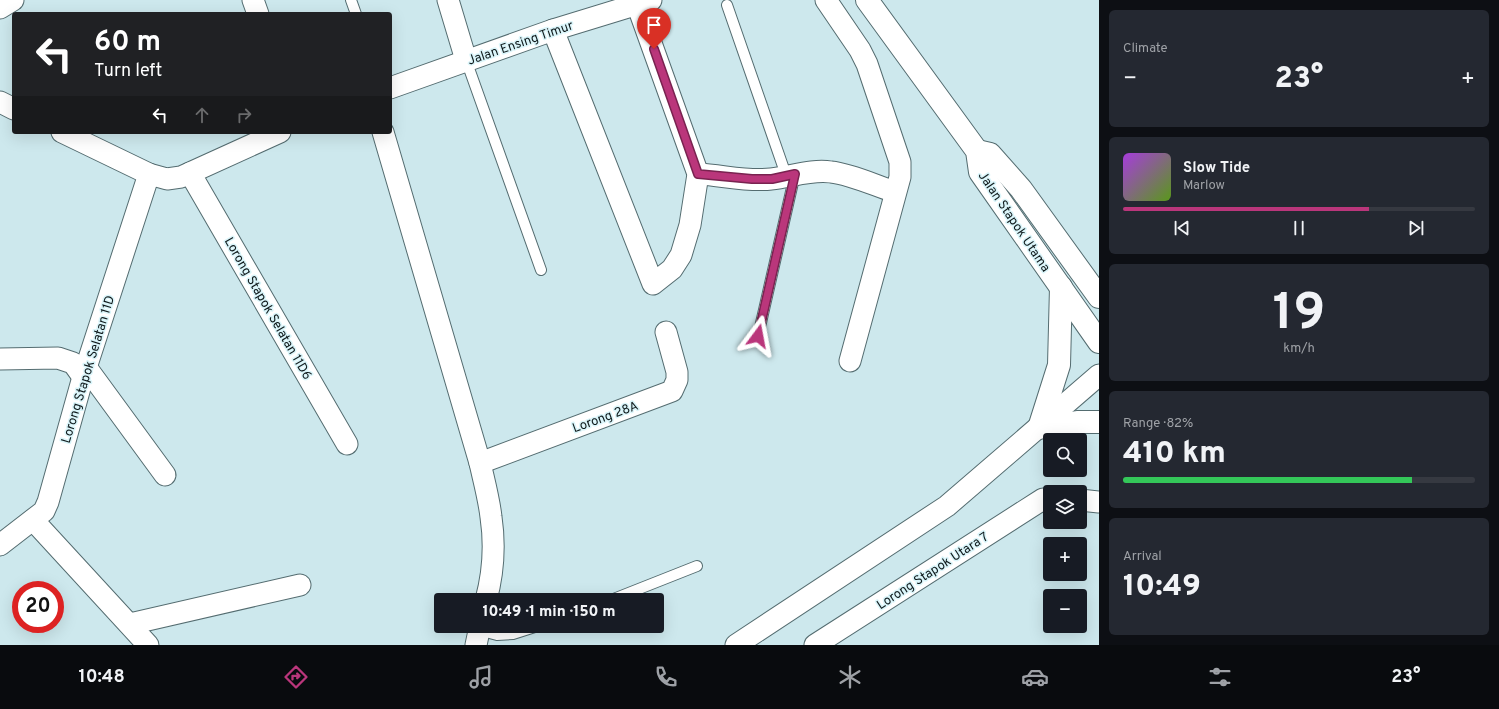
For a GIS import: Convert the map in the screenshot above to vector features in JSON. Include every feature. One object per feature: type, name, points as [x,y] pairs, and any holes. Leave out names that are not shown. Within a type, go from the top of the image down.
[{"type":"main road","name":"Jalan Stapok Utama","points":[[868,0],[977,150],[980,172],[1099,342]]},
{"type":"main road","points":[[977,150],[990,154],[1021,189],[1090,276],[1099,297]]},
{"type":"main road","points":[[1061,287],[1059,365],[1039,428],[1078,422],[1099,422]]},
{"type":"street","points":[[0,8],[13,0]]},
{"type":"street","points":[[253,0],[257,12]]},
{"type":"street","points":[[448,0],[466,60]]},
{"type":"street","points":[[826,0],[860,50],[867,64],[900,162],[900,177],[850,361]]},
{"type":"street","points":[[553,30],[653,284],[672,269],[681,255],[690,225],[698,174],[644,2]]},
{"type":"street","name":"Jalan Ensing Timur","points":[[392,87],[553,30],[644,2]]},
{"type":"street","points":[[0,102],[12,108]]},
{"type":"street","points":[[66,134],[149,174],[167,179],[181,177],[276,134]]},
{"type":"street","points":[[384,134],[480,463],[492,518],[493,549],[488,593]]},
{"type":"street","points":[[698,174],[752,179],[772,179],[821,171],[833,172],[895,192]]},
{"type":"street","name":"Lorong Stapok Selatan 11D6","points":[[190,173],[347,444]]},
{"type":"street","name":"Lorong Stapok Selatan 11D","points":[[0,545],[44,511],[48,502],[84,372],[149,174]]},
{"type":"street","name":"Lorong 28A","points":[[480,463],[672,392],[677,380],[677,372],[666,332]]},
{"type":"street","points":[[0,359],[58,358],[73,363],[84,372],[165,475]]},
{"type":"street","points":[[736,645],[947,506],[1099,375]]},
{"type":"street","name":"Lorong Stapok Utara 7","points":[[815,645],[1043,499]]},
{"type":"street","points":[[1087,501],[1099,502]]},
{"type":"street","points":[[33,520],[148,645]]},
{"type":"street","points":[[130,624],[300,585]]},
{"type":"lane","points":[[352,0],[355,12]]},
{"type":"lane","points":[[727,5],[790,175],[758,336]]},
{"type":"lane","points":[[466,60],[541,270]]},
{"type":"lane","points":[[629,593],[698,566]]},
{"type":"lane","points":[[478,634],[497,635],[516,633]]},
{"type":"route","points":[[654,49],[698,174],[714,174],[752,179],[772,179],[795,174],[758,336]]}]
